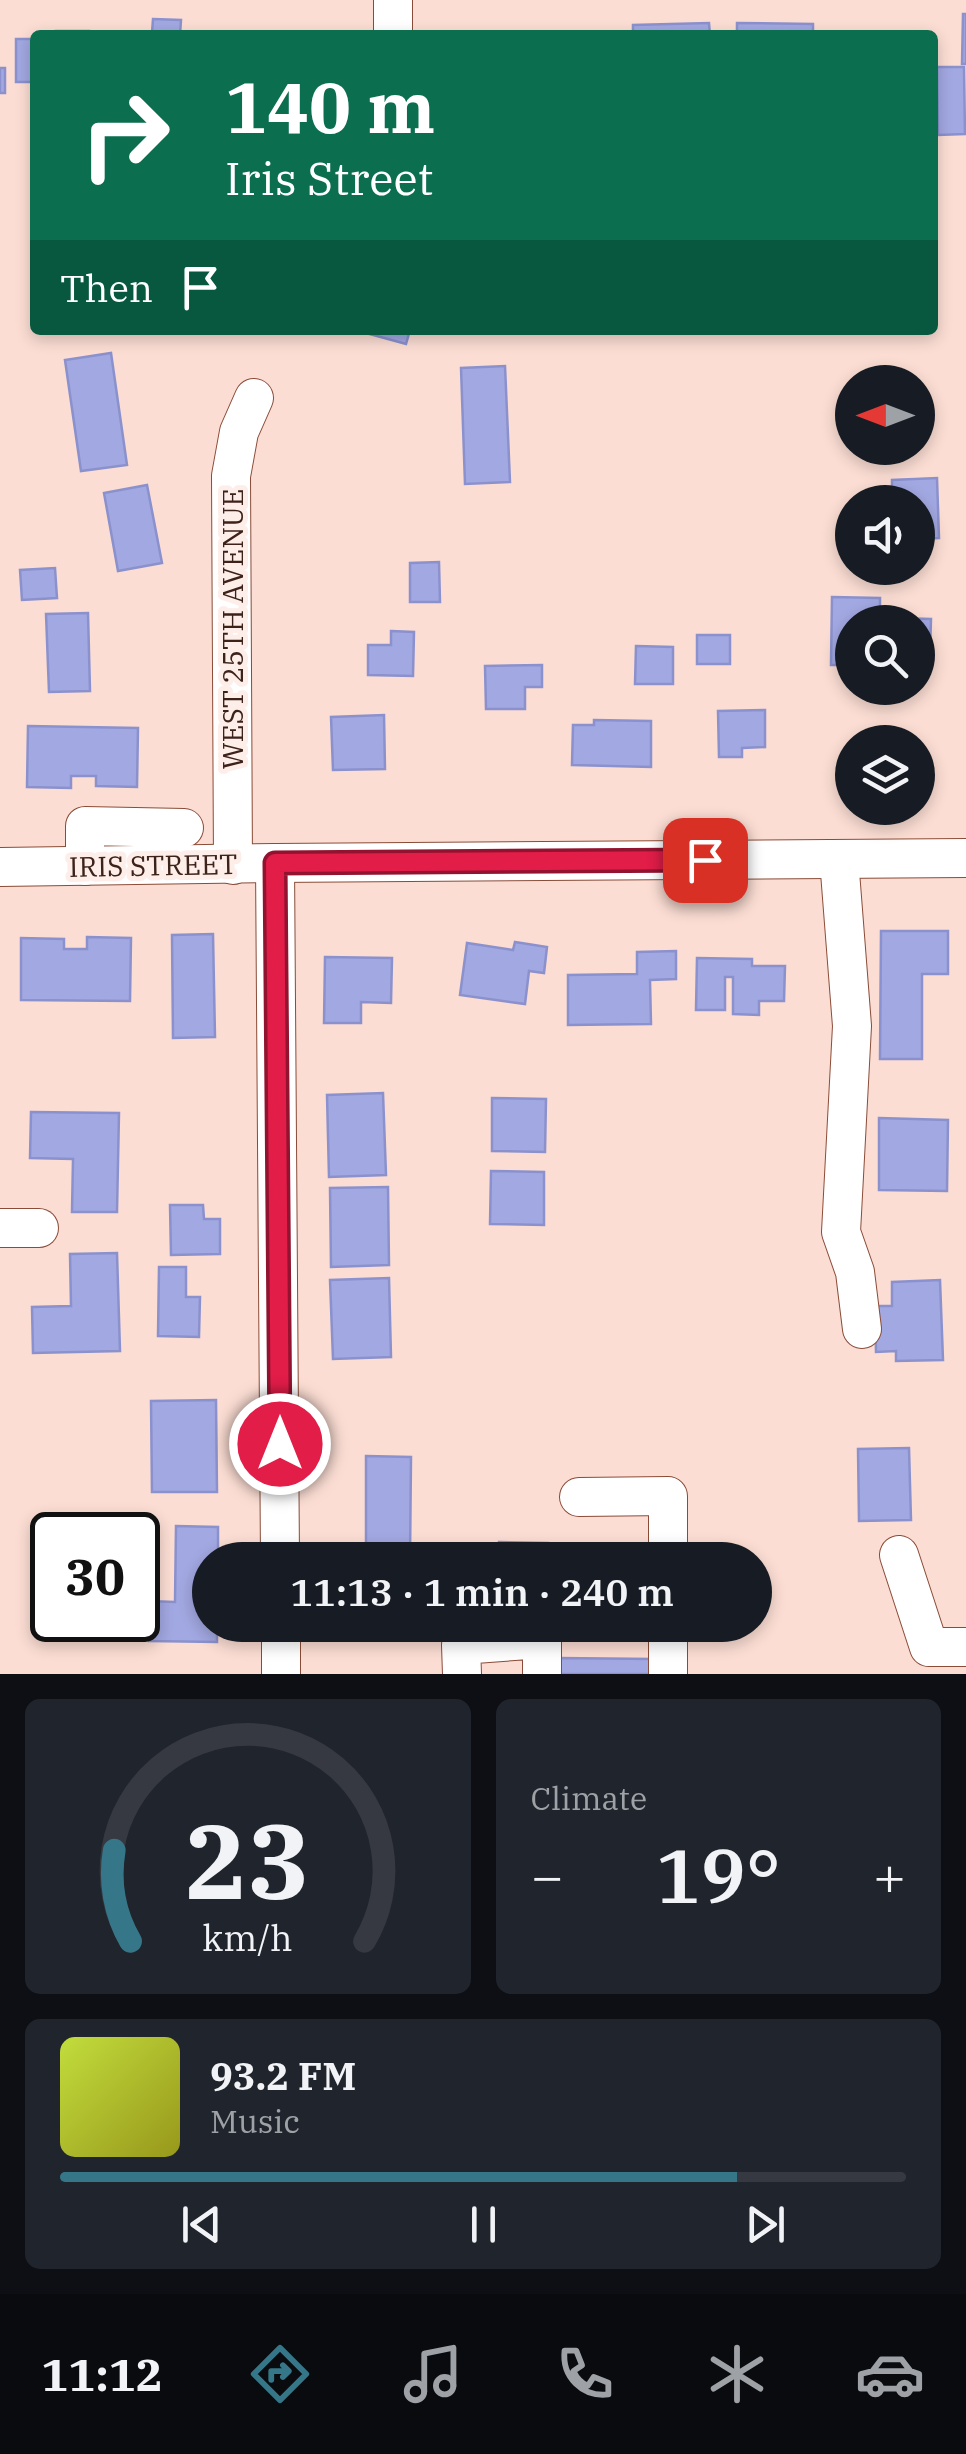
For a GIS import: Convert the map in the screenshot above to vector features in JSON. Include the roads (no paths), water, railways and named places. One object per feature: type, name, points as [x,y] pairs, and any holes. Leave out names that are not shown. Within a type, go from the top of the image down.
[{"type":"street","points":[[393,0],[393,30]]},
{"type":"street","name":"WEST 25TH AVENUE","points":[[232,865],[231,476],[239,432],[254,398]]},
{"type":"street","points":[[85,866],[85,826],[184,828]]},
{"type":"street","name":"IRIS STREET","points":[[0,867],[966,858]]},
{"type":"street","points":[[839,859],[852,1026],[841,1232],[856,1272],[862,1328]]},
{"type":"street","points":[[275,863],[280,1542]]},
{"type":"street","points":[[0,1228],[39,1228]]},
{"type":"street","points":[[580,1497],[668,1496],[668,1542]]},
{"type":"street","points":[[899,1555],[929,1647],[966,1647]]},
{"type":"street","points":[[462,1674],[461,1645],[542,1639],[542,1674]]},
{"type":"street","points":[[281,1642],[281,1674]]},
{"type":"street","points":[[668,1642],[668,1674]]}]
